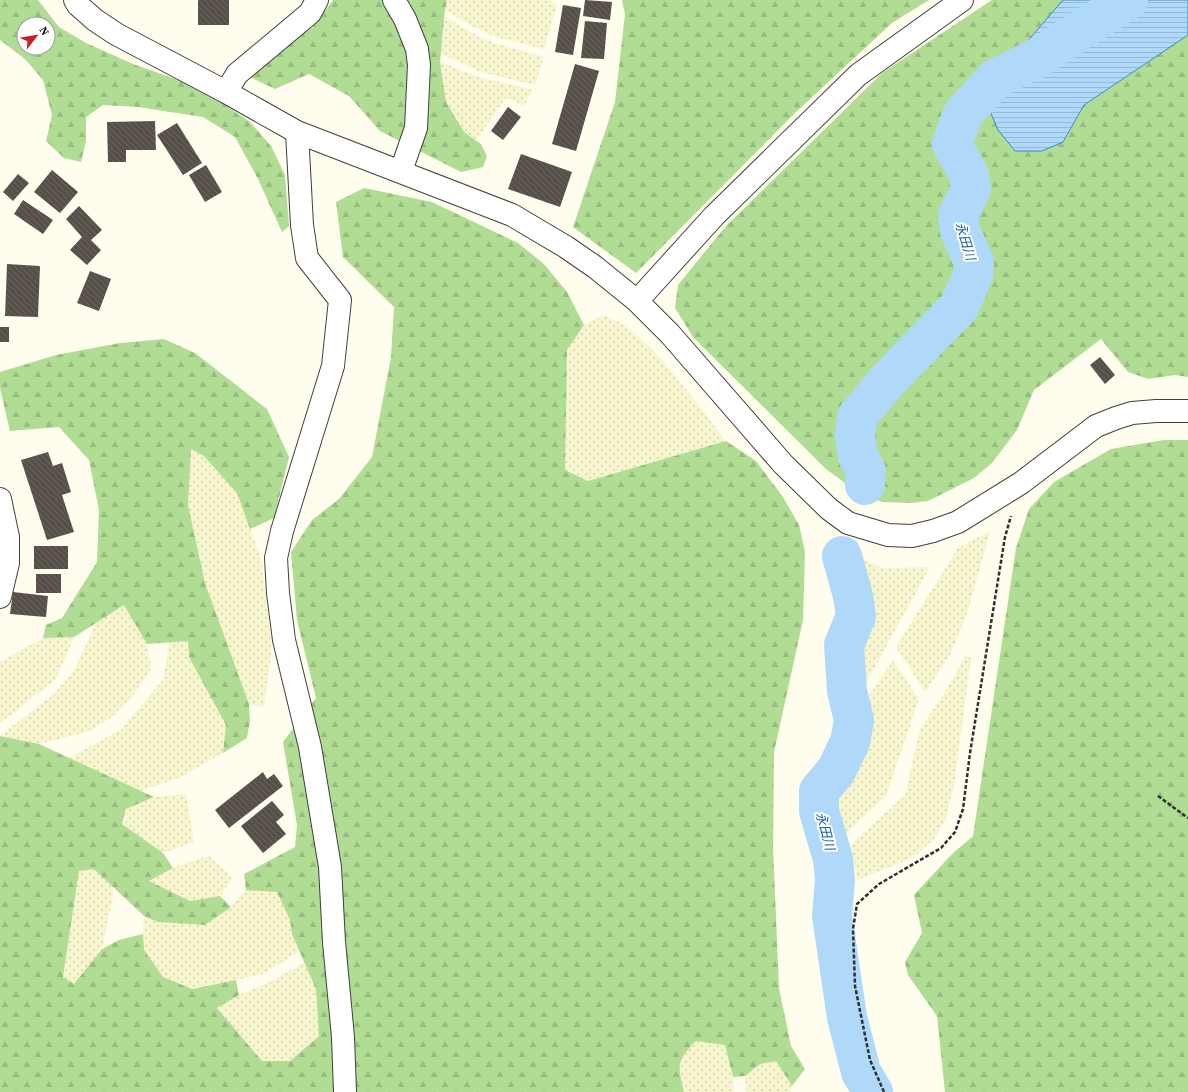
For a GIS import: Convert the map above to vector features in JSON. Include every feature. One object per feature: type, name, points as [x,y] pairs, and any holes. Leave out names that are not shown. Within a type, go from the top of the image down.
[{"type":"street","points":[[75,0],[78,5],[96,20],[116,34],[226,92],[297,132],[512,216],[566,247],[596,267],[637,301],[670,334],[783,464],[829,509],[848,523],[888,535],[912,536],[958,522],[1021,483],[1096,426],[1132,413],[1188,411]]},
{"type":"street","points":[[226,92],[237,74],[310,13],[317,0]]},
{"type":"street","points":[[394,0],[405,19],[417,49],[419,65],[416,128],[401,172]]},
{"type":"street","points":[[637,301],[714,216],[858,75],[962,0]]},
{"type":"street","points":[[297,132],[302,225],[307,258],[340,300],[332,366],[282,531],[276,558],[278,593],[284,640],[310,747],[330,867],[334,942],[343,1037],[345,1092]]},
{"type":"street","points":[[0,499],[8,537],[8,563],[0,597]]},
{"type":"path","points":[[884,1092],[870,1060],[855,986],[853,929],[857,904],[879,884],[941,848],[955,832],[963,808],[971,746],[1005,537],[1021,483]]},
{"type":"path","points":[[1158,796],[1188,818]]},
{"type":"green space","points":[[0,0],[38,0],[50,16],[16,16],[16,52],[0,40]]},
{"type":"green space","points":[[333,0],[447,0],[440,62],[446,102],[464,132],[481,144],[487,156],[483,167],[461,172],[380,131],[349,96],[309,74],[275,89],[248,76],[278,48],[313,27]]},
{"type":"green space","points":[[447,0],[549,0],[557,5],[544,49],[496,37],[476,28],[445,10]]},
{"type":"green space","points":[[622,0],[929,0],[892,23],[795,113],[636,273],[573,227],[615,102],[625,14]]},
{"type":"green space","points":[[992,0],[1063,0],[1029,39],[1063,142],[1084,105],[1188,35],[1188,377],[1175,375],[1148,379],[1128,372],[1101,339],[1034,390],[1017,430],[992,463],[974,478],[928,501],[911,503],[882,502],[853,489],[826,469],[693,337],[675,308],[678,285],[726,226],[882,73]]},
{"type":"green space","points":[[445,17],[479,37],[497,44],[544,57],[535,85],[481,72],[441,54]]},
{"type":"green space","points":[[56,23],[59,27],[86,43],[133,64],[181,81],[216,99],[250,122],[271,146],[285,175],[289,226],[282,232],[258,179],[235,137],[203,117],[138,107],[103,105],[86,117],[86,141],[81,162],[64,158],[46,141],[52,115],[43,80],[21,56],[56,56]]},
{"type":"green space","points":[[440,62],[478,77],[533,90],[524,106],[506,98],[476,140],[464,132],[446,102]]},
{"type":"green space","points":[[364,188],[432,202],[518,243],[544,264],[567,292],[584,325],[567,350],[565,470],[588,481],[726,441],[756,461],[783,497],[799,525],[805,552],[803,620],[774,752],[773,847],[779,988],[791,1046],[805,1069],[792,1086],[776,1061],[760,1064],[745,1076],[733,1077],[725,1045],[696,1041],[681,1059],[680,1076],[684,1092],[0,1092],[0,736],[39,744],[154,797],[126,809],[122,824],[163,853],[173,868],[149,881],[190,901],[220,896],[231,907],[205,925],[158,922],[144,916],[94,869],[79,871],[63,977],[74,984],[102,949],[119,940],[143,934],[144,950],[163,977],[192,989],[236,980],[239,995],[217,1008],[262,1061],[290,1061],[319,1036],[316,989],[292,934],[290,920],[277,892],[246,890],[244,874],[295,847],[297,825],[283,742],[316,698],[297,620],[291,552],[312,520],[339,499],[372,457],[391,357],[394,307],[343,257],[336,202]]},
{"type":"green space","points":[[604,315],[625,325],[655,352],[726,441],[588,481],[565,470],[567,350],[584,325]]},
{"type":"green space","points":[[164,339],[195,353],[267,409],[289,457],[274,518],[250,529],[237,493],[204,456],[191,449],[188,505],[205,583],[249,704],[250,721],[247,738],[223,753],[226,725],[189,657],[188,641],[147,644],[124,605],[74,637],[43,638],[46,625],[62,618],[97,562],[99,510],[89,460],[59,427],[10,431],[0,388],[0,372],[56,355],[120,343]]},
{"type":"green space","points":[[1164,440],[1188,440],[1188,1092],[945,1092],[937,1016],[908,975],[905,962],[922,933],[914,895],[952,854],[973,836],[1016,548],[1029,509],[1054,482],[1111,449]]},
{"type":"green space","points":[[191,449],[204,456],[235,488],[261,559],[272,649],[264,707],[249,704],[205,583],[188,505]]},
{"type":"green space","points":[[990,531],[967,614],[950,655],[925,692],[896,647],[958,548]]},
{"type":"green space","points":[[857,557],[882,568],[930,567],[867,681],[861,676],[868,594]]},
{"type":"green space","points":[[124,605],[147,644],[151,669],[134,694],[112,717],[87,732],[39,744],[0,736],[54,694],[74,671],[96,623]]},
{"type":"green space","points":[[74,637],[56,679],[0,723],[0,662],[43,638]]},
{"type":"green space","points":[[188,641],[189,657],[226,725],[223,753],[179,778],[140,791],[69,758],[122,729],[164,678],[169,642]]},
{"type":"green space","points":[[965,655],[971,658],[954,785],[945,821],[934,839],[914,857],[857,880],[851,845],[905,795],[920,730],[954,678]]},
{"type":"green space","points":[[893,660],[919,699],[886,796],[843,836],[837,792],[866,740],[866,700]]},
{"type":"green space","points":[[186,794],[194,842],[163,853],[125,827],[126,809],[154,797]]},
{"type":"green space","points":[[209,856],[233,878],[220,896],[190,901],[149,881],[173,868]]},
{"type":"green space","points":[[94,869],[113,886],[113,895],[102,949],[74,984],[63,977],[79,871]]},
{"type":"green space","points":[[246,890],[277,891],[290,920],[292,934],[300,951],[263,974],[232,981],[189,988],[162,977],[144,950],[144,916],[158,922],[205,925],[231,907]]},
{"type":"green space","points":[[305,962],[316,989],[319,1036],[290,1061],[262,1061],[217,1008],[239,995],[272,981]]},
{"type":"green space","points":[[696,1041],[725,1044],[733,1077],[734,1092],[684,1092],[678,1067],[684,1053]]},
{"type":"green space","points":[[776,1061],[792,1086],[791,1092],[746,1092],[745,1076],[760,1064]]},
{"type":"water","points":[[1063,0],[1188,0],[1188,35],[1084,105],[1063,142],[1042,151],[1015,151],[998,130],[987,104],[995,79]]},
{"type":"building","points":[[198,0],[229,0],[229,25],[198,25]]},
{"type":"building","points":[[585,0],[612,2],[610,20],[583,16]]},
{"type":"building","points":[[563,5],[581,8],[573,55],[555,52]]},
{"type":"building","points":[[585,21],[607,23],[604,59],[581,58]]},
{"type":"building","points":[[575,64],[599,71],[576,151],[552,144]]},
{"type":"building","points":[[508,107],[521,117],[503,140],[491,131]]},
{"type":"building","points":[[155,121],[156,150],[126,150],[126,162],[108,162],[107,122]]},
{"type":"building","points":[[177,123],[202,163],[183,175],[157,135]]},
{"type":"building","points":[[521,154],[572,172],[560,207],[508,189]]},
{"type":"building","points":[[206,165],[222,192],[205,202],[189,175]]},
{"type":"building","points":[[52,170],[78,192],[60,213],[34,192]]},
{"type":"building","points":[[18,174],[29,183],[13,201],[3,192]]},
{"type":"building","points":[[23,200],[53,220],[43,234],[14,214]]},
{"type":"building","points":[[79,206],[102,230],[91,240],[101,250],[87,265],[70,250],[82,237],[66,219]]},
{"type":"building","points":[[7,264],[40,266],[38,317],[5,316]]},
{"type":"building","points":[[90,271],[111,279],[99,311],[77,303]]},
{"type":"building","points":[[0,327],[9,327],[9,342],[0,342]]},
{"type":"building","points":[[1100,357],[1115,375],[1105,384],[1090,365]]},
{"type":"building","points":[[48,452],[53,466],[62,463],[71,492],[62,495],[74,532],[47,540],[21,460]]},
{"type":"building","points":[[34,546],[68,546],[68,569],[34,569]]},
{"type":"building","points":[[36,574],[61,574],[61,593],[36,593]]},
{"type":"building","points":[[13,592],[48,596],[46,617],[10,614]]},
{"type":"building","points":[[263,772],[267,779],[274,774],[283,786],[229,828],[215,810]]},
{"type":"building","points":[[272,801],[284,815],[276,822],[286,834],[263,853],[241,826]]},
{"type":"waterway","name":"永田川","points":[[865,485],[866,471],[858,456],[855,436],[857,417],[888,380],[959,307],[973,275],[974,262],[960,231],[958,215],[971,189],[969,175],[952,144],[963,114],[995,79],[1037,58],[1128,0]]},
{"type":"waterway","name":"永田川","points":[[842,556],[853,596],[856,616],[844,645],[847,691],[854,720],[850,742],[836,771],[819,791],[819,811],[833,859],[835,880],[832,916],[847,1017],[861,1072],[873,1092]]}]
